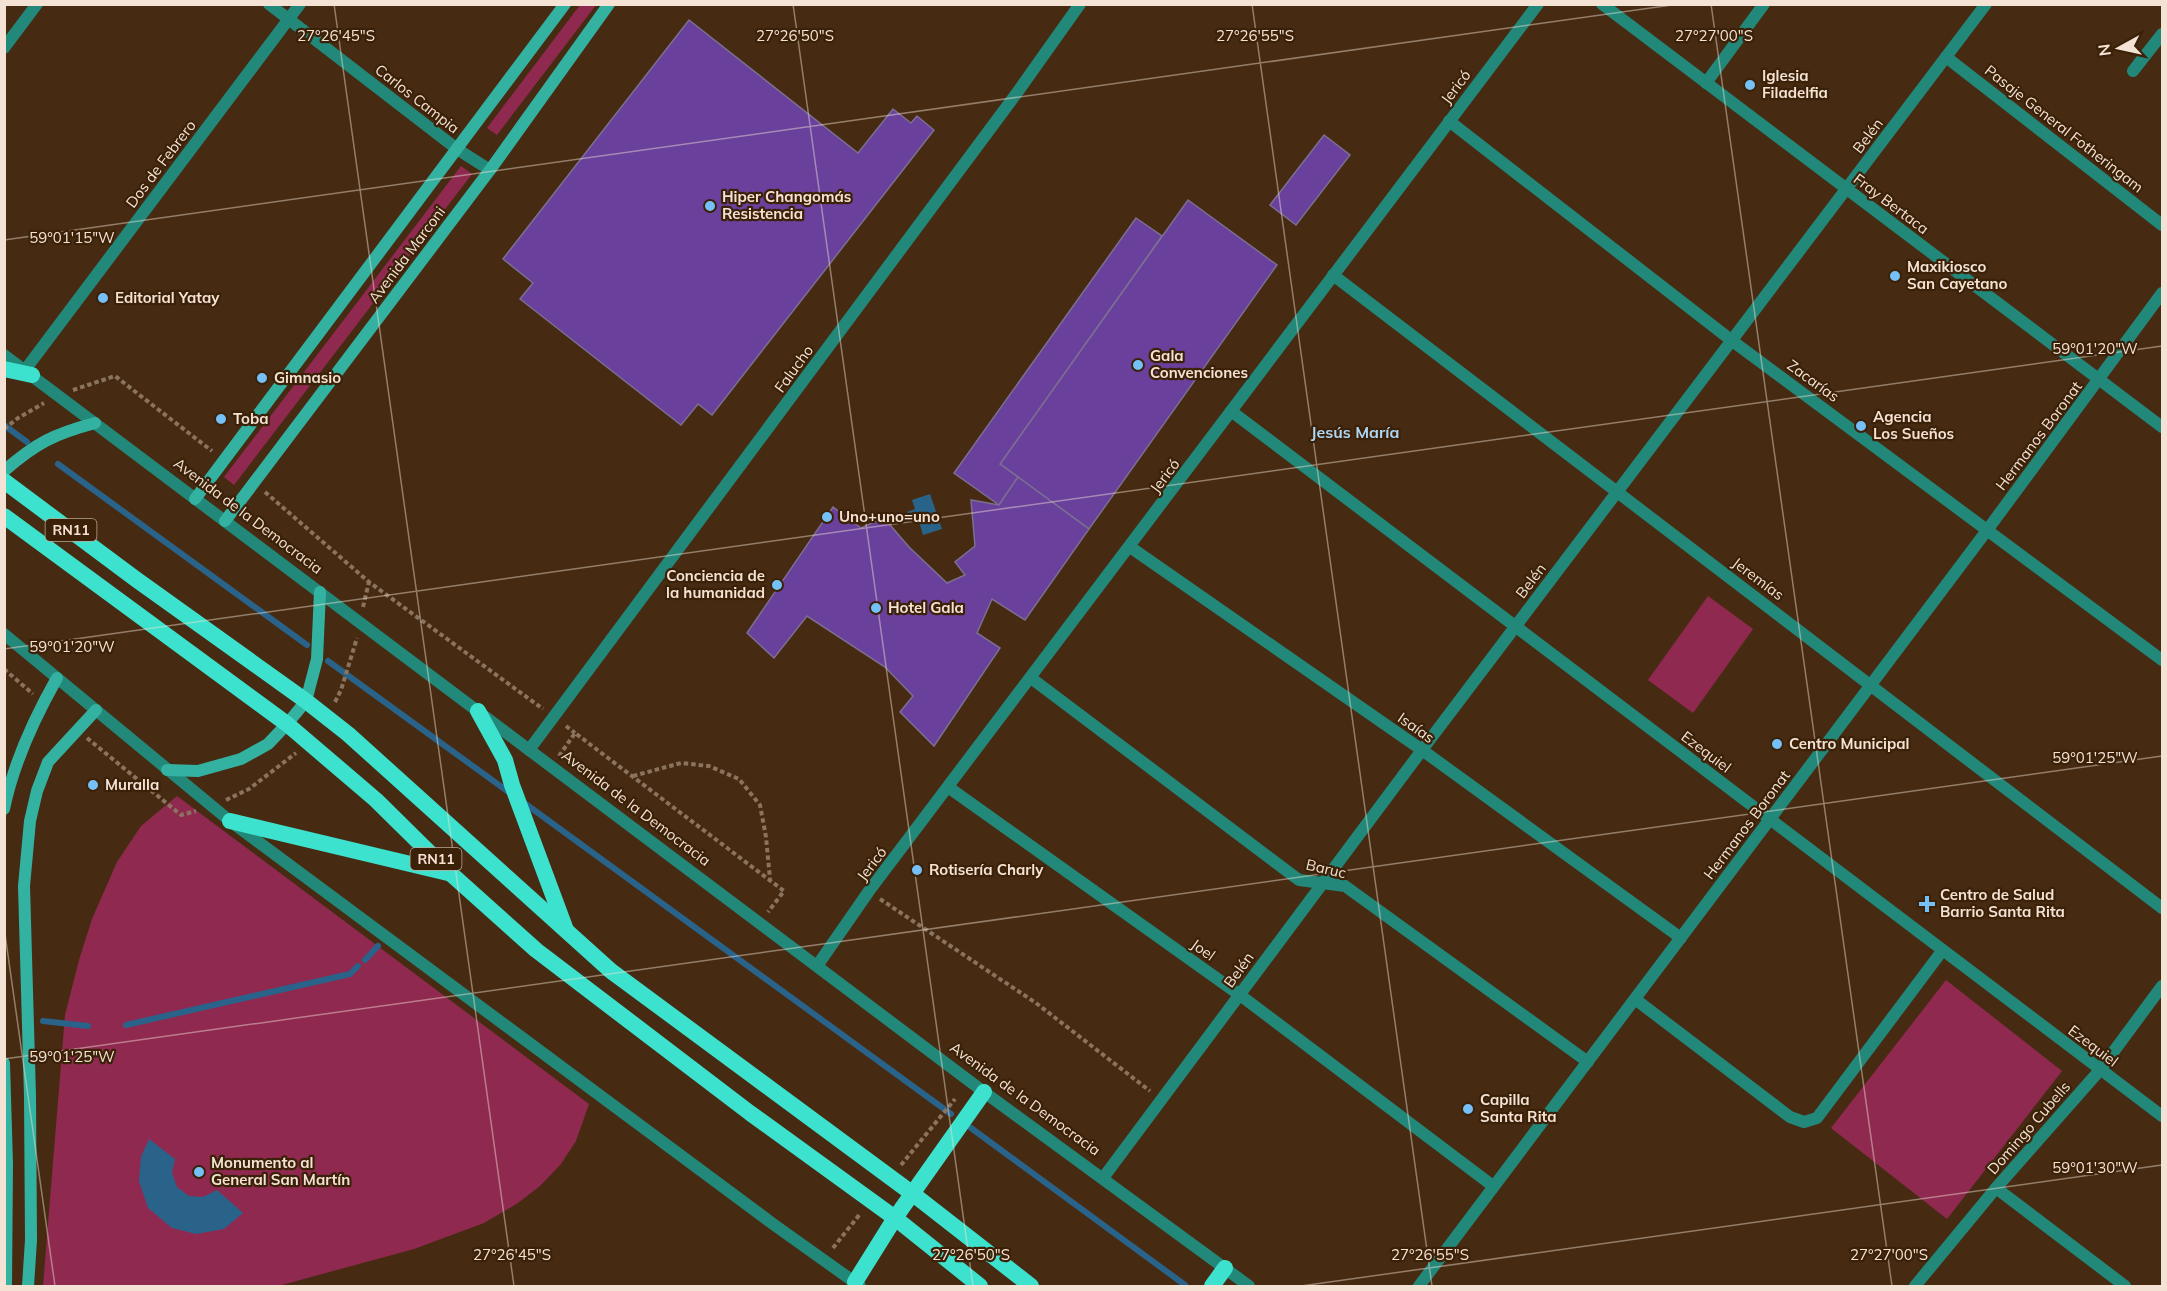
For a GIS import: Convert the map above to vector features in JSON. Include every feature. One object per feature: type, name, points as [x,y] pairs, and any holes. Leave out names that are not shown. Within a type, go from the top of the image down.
[{"type":"highway","points":[[4,369],[28,373]]},
{"type":"highway","name":"RN11","points":[[4,481],[306,701],[348,734],[611,971],[913,1194],[1031,1287]]},
{"type":"highway","name":"RN11","points":[[4,516],[287,724],[376,800],[450,873],[536,950],[750,1113],[895,1218],[980,1287]]},
{"type":"highway","points":[[478,711],[505,760],[542,869],[568,933]]},
{"type":"highway","points":[[230,821],[450,873]]},
{"type":"highway","points":[[855,1285],[895,1218],[984,1092]]},
{"type":"highway","points":[[1212,1287],[1225,1268]]},
{"type":"main road","name":"Avenida Marconi","points":[[195,498],[565,4]]},
{"type":"main road","name":"Avenida Marconi","points":[[225,521],[490,170],[609,4]]},
{"type":"main road","points":[[4,471],[27,451],[60,432],[95,423]]},
{"type":"main road","points":[[167,770],[198,771],[241,759],[268,744],[287,724],[306,701],[318,659],[320,592]]},
{"type":"main road","points":[[4,809],[9,787],[43,703],[57,678]]},
{"type":"main road","points":[[28,1287],[31,1240],[30,1096],[24,886],[30,821],[37,791],[48,762],[96,710]]},
{"type":"main road","points":[[4,1063],[7,1174],[6,1287]]},
{"type":"street","points":[[4,48],[37,4]]},
{"type":"street","name":"Carlos Campia","points":[[269,4],[457,149],[490,170]]},
{"type":"street","name":"Dos de Febrero","points":[[28,373],[300,4]]},
{"type":"street","name":"Falucho","points":[[529,750],[1019,90],[1080,4]]},
{"type":"street","name":"Jericó","points":[[817,966],[870,891],[1538,4]]},
{"type":"street","name":"Fray Bertaca","points":[[1602,4],[2163,427]]},
{"type":"street","points":[[1706,83],[1764,4]]},
{"type":"street","name":"Belén","points":[[1103,1178],[1422,750],[1986,4]]},
{"type":"street","points":[[2133,71],[2163,34]]},
{"type":"street","name":"Pasaje General Fotheringam","points":[[1946,57],[2163,225]]},
{"type":"street","name":"Zacarías","points":[[1449,121],[1731,340],[2163,660]]},
{"type":"street","name":"Jeremías","points":[[1333,275],[2163,908]]},
{"type":"street","name":"Hermanos Boronat","points":[[1419,1287],[1989,529],[2163,293]]},
{"type":"street","name":"Avenida de la Democracia","points":[[4,355],[984,1092],[1249,1287]]},
{"type":"street","name":"Ezequiel","points":[[1231,411],[2163,1116]]},
{"type":"street","name":"Isaías","points":[[1131,547],[1422,750],[1681,938]]},
{"type":"street","points":[[4,634],[230,821],[855,1285]]},
{"type":"street","name":"Baruc","points":[[1031,678],[1299,880],[1345,886],[1588,1062]]},
{"type":"street","name":"Joel","points":[[948,787],[1240,995],[1493,1186]]},
{"type":"street","points":[[1635,999],[1790,1117],[1804,1122],[1817,1118],[1942,951]]},
{"type":"street","name":"Domingo Cubells","points":[[1915,1287],[1996,1188],[2100,1070],[2163,986]]},
{"type":"street","points":[[1996,1188],[2126,1287]]},
{"type":"path","points":[[4,429],[18,418],[58,395],[115,376],[224,460]]},
{"type":"path","points":[[254,483],[369,582],[554,717],[784,891],[759,923]]},
{"type":"path","points":[[326,717],[341,690],[353,656],[369,582]]},
{"type":"path","points":[[4,669],[43,703]]},
{"type":"path","points":[[78,730],[181,815],[213,806],[249,789],[284,764],[309,742]]},
{"type":"path","points":[[552,766],[574,733]]},
{"type":"path","points":[[633,776],[681,763],[709,766],[739,779],[760,805],[770,879]]},
{"type":"path","points":[[870,891],[1036,1004],[1161,1099]]},
{"type":"shaded area","points":[[580,5],[596,5],[497,135],[487,128]]},
{"type":"shaded area","points":[[461,166],[472,174],[234,485],[224,477]]},
{"type":"shaded area","points":[[1708,596],[1753,629],[1693,713],[1648,680]]},
{"type":"shaded area","points":[[177,796],[589,1104],[576,1141],[561,1164],[540,1186],[518,1203],[484,1223],[414,1249],[278,1286],[43,1286],[65,1015],[79,960],[92,919],[117,862],[141,826]]},
{"type":"shaded area","points":[[1946,980],[2062,1071],[1947,1219],[1831,1128]]},
{"type":"water","points":[[930,494],[942,529],[923,535],[918,518],[910,520],[907,512],[915,509],[912,500]]},
{"type":"water","points":[[149,1139],[175,1159],[172,1173],[177,1187],[189,1196],[203,1197],[217,1190],[243,1213],[224,1229],[196,1234],[172,1228],[148,1208],[139,1181],[141,1157]]},
{"type":"building","name":"Hiper Changomás Resistencia","points":[[689,20],[858,153],[893,109],[911,123],[917,116],[934,130],[712,415],[698,404],[681,425],[520,299],[533,283],[503,259]]},
{"type":"building","points":[[1324,135],[1350,155],[1296,225],[1270,205]]},
{"type":"building","name":"Gala Convenciones","points":[[1188,200],[1277,265],[1089,529],[1000,464]]},
{"type":"building","points":[[1136,218],[1162,236],[1000,464],[1018,477],[999,505],[954,473]]},
{"type":"building","name":"Hotel Gala","points":[[1018,477],[1089,529],[1025,620],[992,599],[977,633],[1000,648],[934,746],[900,712],[913,696],[885,667],[807,616],[774,658],[747,633],[833,507],[861,528],[884,518],[909,547],[947,583],[965,575],[955,562],[975,546],[971,500],[999,505]]},
{"type":"waterway","points":[[4,425],[27,442]]},
{"type":"waterway","points":[[58,464],[307,645]]},
{"type":"waterway","points":[[328,661],[510,793]]},
{"type":"waterway","points":[[523,802],[951,1114]]},
{"type":"waterway","points":[[365,960],[378,946]]},
{"type":"waterway","points":[[126,1025],[350,974],[358,966]]},
{"type":"waterway","points":[[43,1021],[88,1026]]},
{"type":"waterway","points":[[971,1128],[1185,1285]]},
{"type":"place","name":"Iglesia Filadelfia","points":[[1750,85]]},
{"type":"place","name":"Hiper Changomás Resistencia","points":[[710,206]]},
{"type":"place","name":"Maxikiosco San Cayetano","points":[[1895,276]]},
{"type":"place","name":"Editorial Yatay","points":[[103,298]]},
{"type":"place","name":"Gala Convenciones","points":[[1138,365]]},
{"type":"place","name":"Gimnasio","points":[[262,378]]},
{"type":"place","name":"Toba","points":[[221,419]]},
{"type":"place","name":"Agencia Los Sueños","points":[[1861,426]]},
{"type":"place","name":"Uno+uno=uno","points":[[827,517]]},
{"type":"place","name":"Conciencia de la humanidad","points":[[777,585]]},
{"type":"place","name":"Hotel Gala","points":[[876,608]]},
{"type":"place","name":"Centro Municipal","points":[[1777,744]]},
{"type":"place","name":"Muralla","points":[[93,785]]},
{"type":"place","name":"Rotisería Charly","points":[[917,870]]},
{"type":"place","name":"Centro de Salud Barrio Santa Rita","points":[[1927,904]]},
{"type":"place","name":"Capilla Santa Rita","points":[[1468,1109]]},
{"type":"place","name":"Monumento al General San Martín","points":[[199,1172]]},
{"type":"district","name":"Jesús María","points":[[1355,432]]}]
